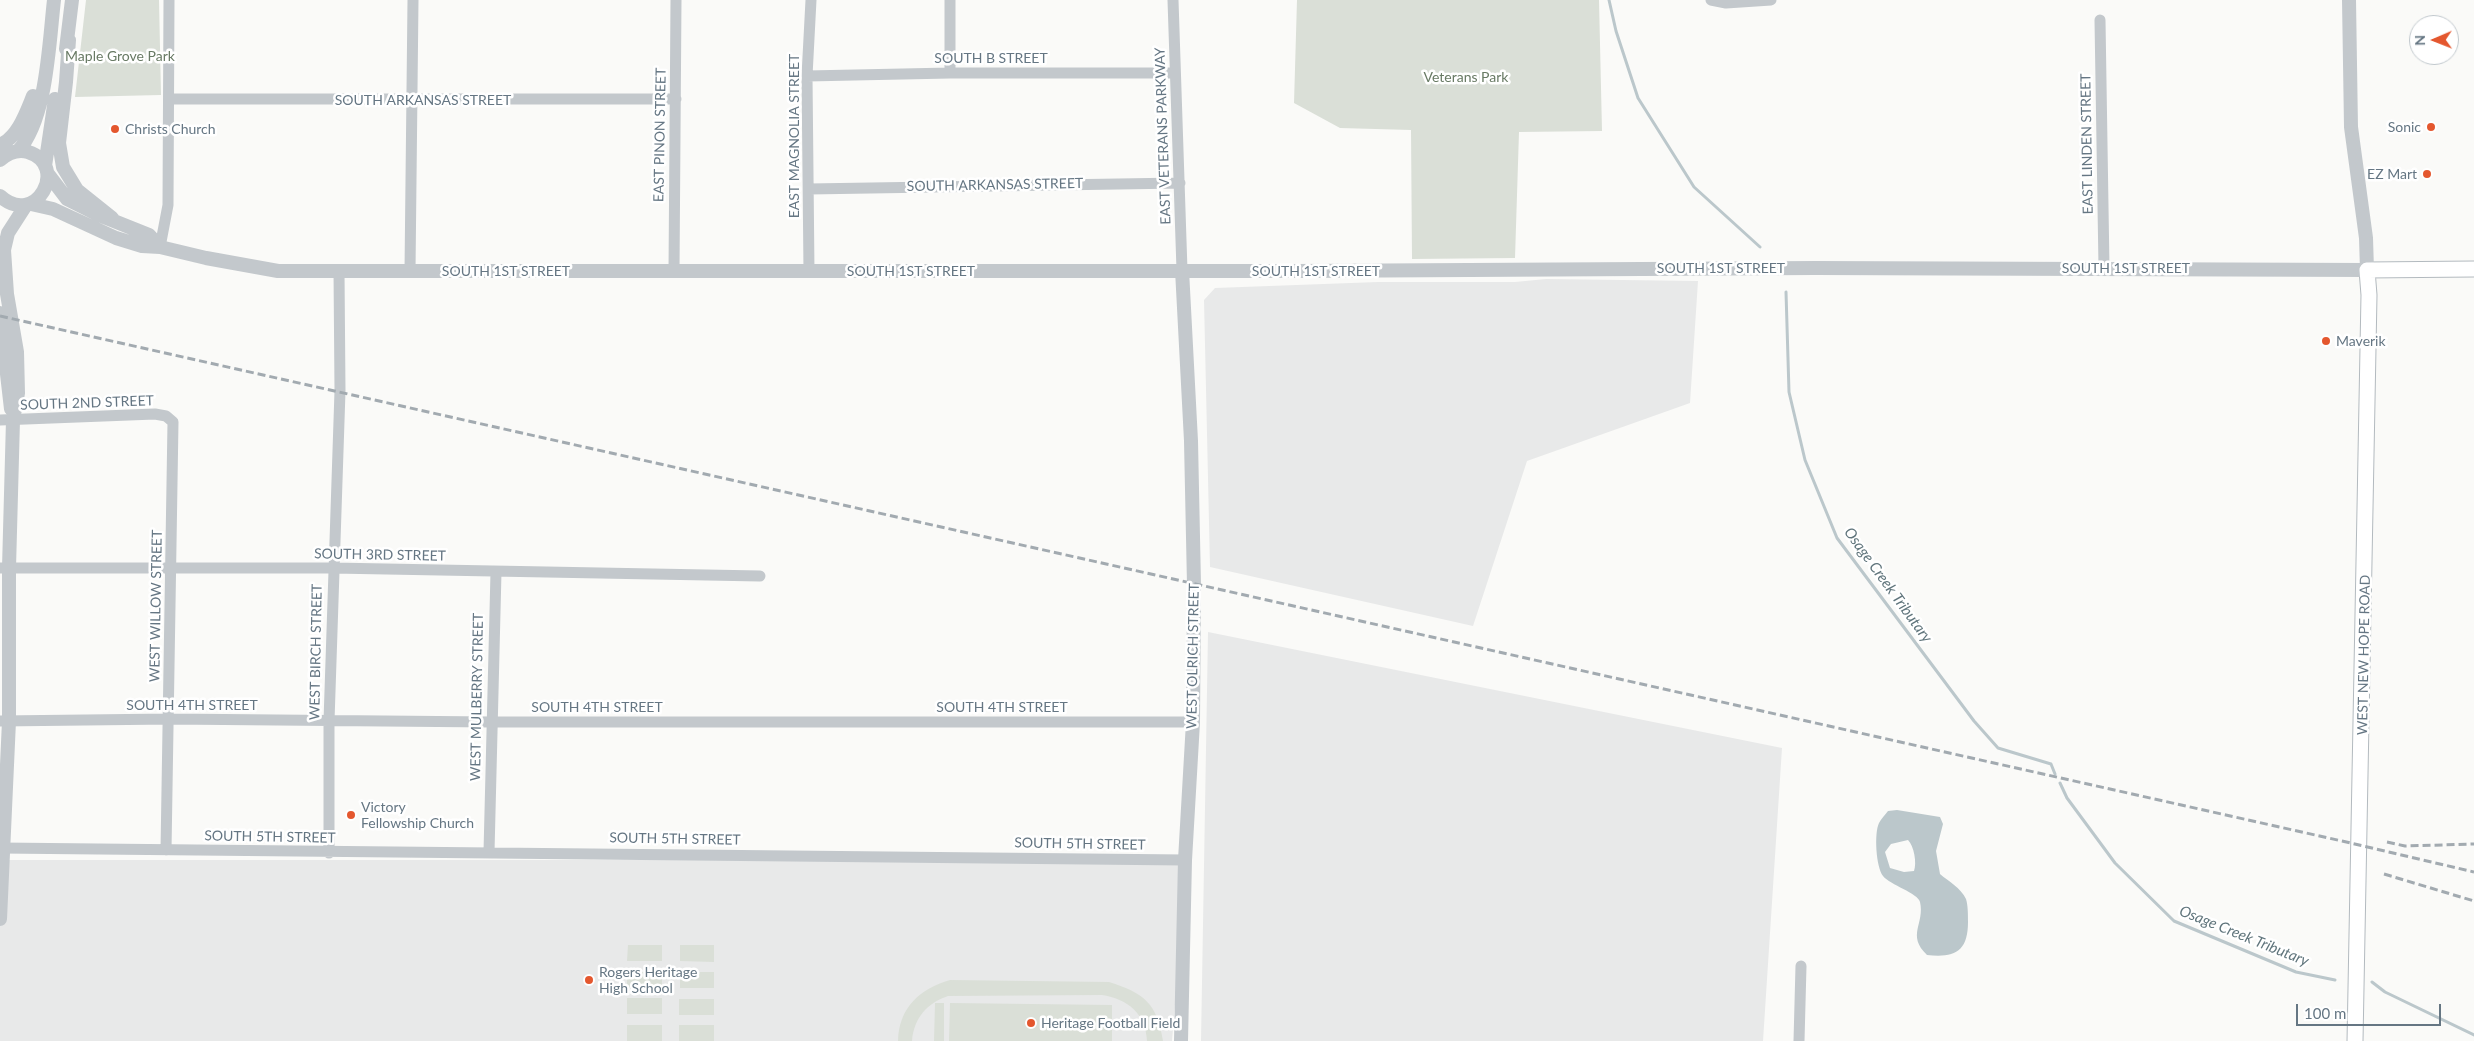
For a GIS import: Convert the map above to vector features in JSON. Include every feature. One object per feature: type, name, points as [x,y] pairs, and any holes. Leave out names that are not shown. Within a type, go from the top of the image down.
[{"type":"main road","name":"SOUTH 1ST STREET","points":[[2367,270],[2474,269]]},
{"type":"main road","name":"WEST NEW HOPE ROAD","points":[[2355,1041],[2364,651],[2369,298],[2367,270]]},
{"type":"street","points":[[0,160],[31,132],[43,89],[54,0]]},
{"type":"street","points":[[6,420],[18,393],[17,352],[8,294],[4,250],[8,233],[28,204],[42,195],[46,189],[46,170],[54,108],[69,40],[72,0]]},
{"type":"street","points":[[160,246],[168,206],[169,0]]},
{"type":"street","points":[[410,270],[413,100],[412,0]]},
{"type":"street","name":"EAST PINON STREET","points":[[674,271],[676,0]]},
{"type":"street","name":"EAST MAGNOLIA STREET","points":[[809,272],[810,189],[806,76],[811,0]]},
{"type":"street","points":[[950,0],[950,73]]},
{"type":"street","name":"EAST VETERANS PARKWAY","points":[[1173,0],[1182,270]]},
{"type":"street","points":[[1711,0],[1726,3],[1771,0]]},
{"type":"street","points":[[2349,0],[2352,128],[2367,270]]},
{"type":"street","name":"EAST LINDEN STREET","points":[[2100,20],[2104,268]]},
{"type":"street","name":"SOUTH 1ST STREET","points":[[69,40],[59,143],[63,167],[77,190],[112,218]]},
{"type":"street","points":[[0,145],[6,143],[23,122],[45,67]]},
{"type":"street","name":"SOUTH B STREET","points":[[806,76],[950,73],[1175,73]]},
{"type":"street","name":"SOUTH ARKANSAS STREET","points":[[170,99],[676,100]]},
{"type":"street","name":"SOUTH 1ST STREET","points":[[10,151],[34,154],[67,199],[99,215],[112,218],[150,234],[160,246]]},
{"type":"street","name":"SOUTH ARKANSAS STREET","points":[[810,189],[1180,183]]},
{"type":"street","name":"SOUTH 1ST STREET","points":[[0,196],[12,204],[28,204],[53,209],[77,218],[125,241],[142,246],[160,246],[206,258],[278,271],[809,272],[2104,268],[2367,270]]},
{"type":"street","name":"WEST OLRICH STREET","points":[[1180,1041],[1185,860],[1193,722],[1192,471],[1182,270]]},
{"type":"street","name":"WEST BIRCH STREET","points":[[329,853],[329,721],[340,391],[339,271]]},
{"type":"street","points":[[0,314],[6,420],[4,568],[5,721],[0,919]]},
{"type":"street","name":"SOUTH 2ND STREET","points":[[6,420],[155,414],[166,416],[173,422]]},
{"type":"street","name":"WEST WILLOW STREET","points":[[166,850],[170,719],[173,422]]},
{"type":"street","name":"SOUTH 3RD STREET","points":[[4,568],[172,570],[333,568],[760,576]]},
{"type":"street","name":"WEST MULBERRY STREET","points":[[489,852],[496,572]]},
{"type":"street","name":"SOUTH 4TH STREET","points":[[5,721],[170,719],[491,722],[1193,722]]},
{"type":"street","name":"SOUTH 5TH STREET","points":[[2,848],[329,853],[489,852],[1185,860]]},
{"type":"street","points":[[1800,1041],[1801,966]]},
{"type":"shaded area","points":[[1546,279],[1698,281],[1690,403],[1527,461],[1473,626],[1210,567],[1204,300],[1215,288],[1378,282],[1515,282]]},
{"type":"shaded area","points":[[1208,632],[1782,748],[1763,1041],[1201,1041]]},
{"type":"shaded area","points":[[1897,810],[1940,817],[1943,824],[1936,851],[1940,874],[1961,891],[1968,907],[1965,940],[1958,951],[1952,954],[1927,955],[1921,948],[1917,935],[1921,910],[1920,902],[1914,895],[1883,876],[1881,872],[1877,858],[1877,828],[1888,811]],"holes":[[[1908,840],[1915,859],[1914,871],[1904,872],[1890,868],[1885,852],[1891,844]]]},
{"type":"shaded area","name":"Rogers Heritage High School","points":[[3,860],[1185,860],[1185,882],[1172,1041],[0,1041],[0,919]]},
{"type":"green space","name":"Maple Grove Park","points":[[86,0],[159,0],[161,95],[75,97]]},
{"type":"green space","name":"Veterans Park","points":[[1297,0],[1599,0],[1602,131],[1519,132],[1515,258],[1412,259],[1411,130],[1340,128],[1294,103]]},
{"type":"green space","points":[[628,945],[662,945],[662,961],[627,961]]},
{"type":"green space","points":[[680,945],[714,945],[714,962],[680,961]]},
{"type":"green space","points":[[627,972],[662,972],[662,988],[627,988]]},
{"type":"green space","points":[[680,972],[714,972],[714,988],[680,988]]},
{"type":"green space","points":[[950,980],[1109,982],[1140,995],[1147,1001],[1157,1017],[1163,1041],[1147,1041],[1143,1023],[1134,1009],[1119,1000],[1102,995],[948,996],[934,1003],[923,1012],[916,1025],[912,1041],[898,1041],[902,1018],[913,1001],[929,989]]},
{"type":"green space","points":[[627,998],[662,998],[662,1014],[627,1014]]},
{"type":"green space","points":[[679,999],[714,999],[714,1015],[679,1015]]},
{"type":"green space","points":[[935,1003],[944,1003],[944,1041],[934,1041]]},
{"type":"green space","name":"Heritage Football Field","points":[[950,1003],[1112,1005],[1112,1041],[949,1041]]},
{"type":"green space","points":[[627,1025],[662,1025],[662,1041],[627,1041]]},
{"type":"green space","points":[[679,1025],[714,1025],[714,1041],[679,1041]]},
{"type":"waterway","name":"Osage Creek Tributary","points":[[1609,0],[1616,31],[1638,98],[1694,187],[1760,247]]},
{"type":"waterway","name":"Osage Creek Tributary","points":[[1786,292],[1789,392],[1805,460],[1837,538],[1974,721],[1998,748],[2051,764],[2055,774]]},
{"type":"waterway","name":"Osage Creek Tributary","points":[[2060,783],[2067,798],[2115,863],[2174,921],[2296,972],[2335,980]]},
{"type":"waterway","name":"Osage Creek Tributary","points":[[2372,982],[2385,992],[2474,1035]]},
{"type":"railway","points":[[0,316],[2474,872]]},
{"type":"railway","points":[[2387,842],[2405,846],[2474,844]]},
{"type":"railway","points":[[2384,874],[2474,901]]},
{"type":"place","name":"Sonic","points":[[2431,127]]},
{"type":"place","name":"Christs Church","points":[[115,129]]},
{"type":"place","name":"EZ Mart","points":[[2427,174]]},
{"type":"place","name":"Maverik","points":[[2326,341]]},
{"type":"place","name":"Victory Fellowship Church","points":[[351,815]]},
{"type":"place","name":"Rogers Heritage High School","points":[[589,980]]},
{"type":"place","name":"Heritage Football Field","points":[[1031,1023]]}]
